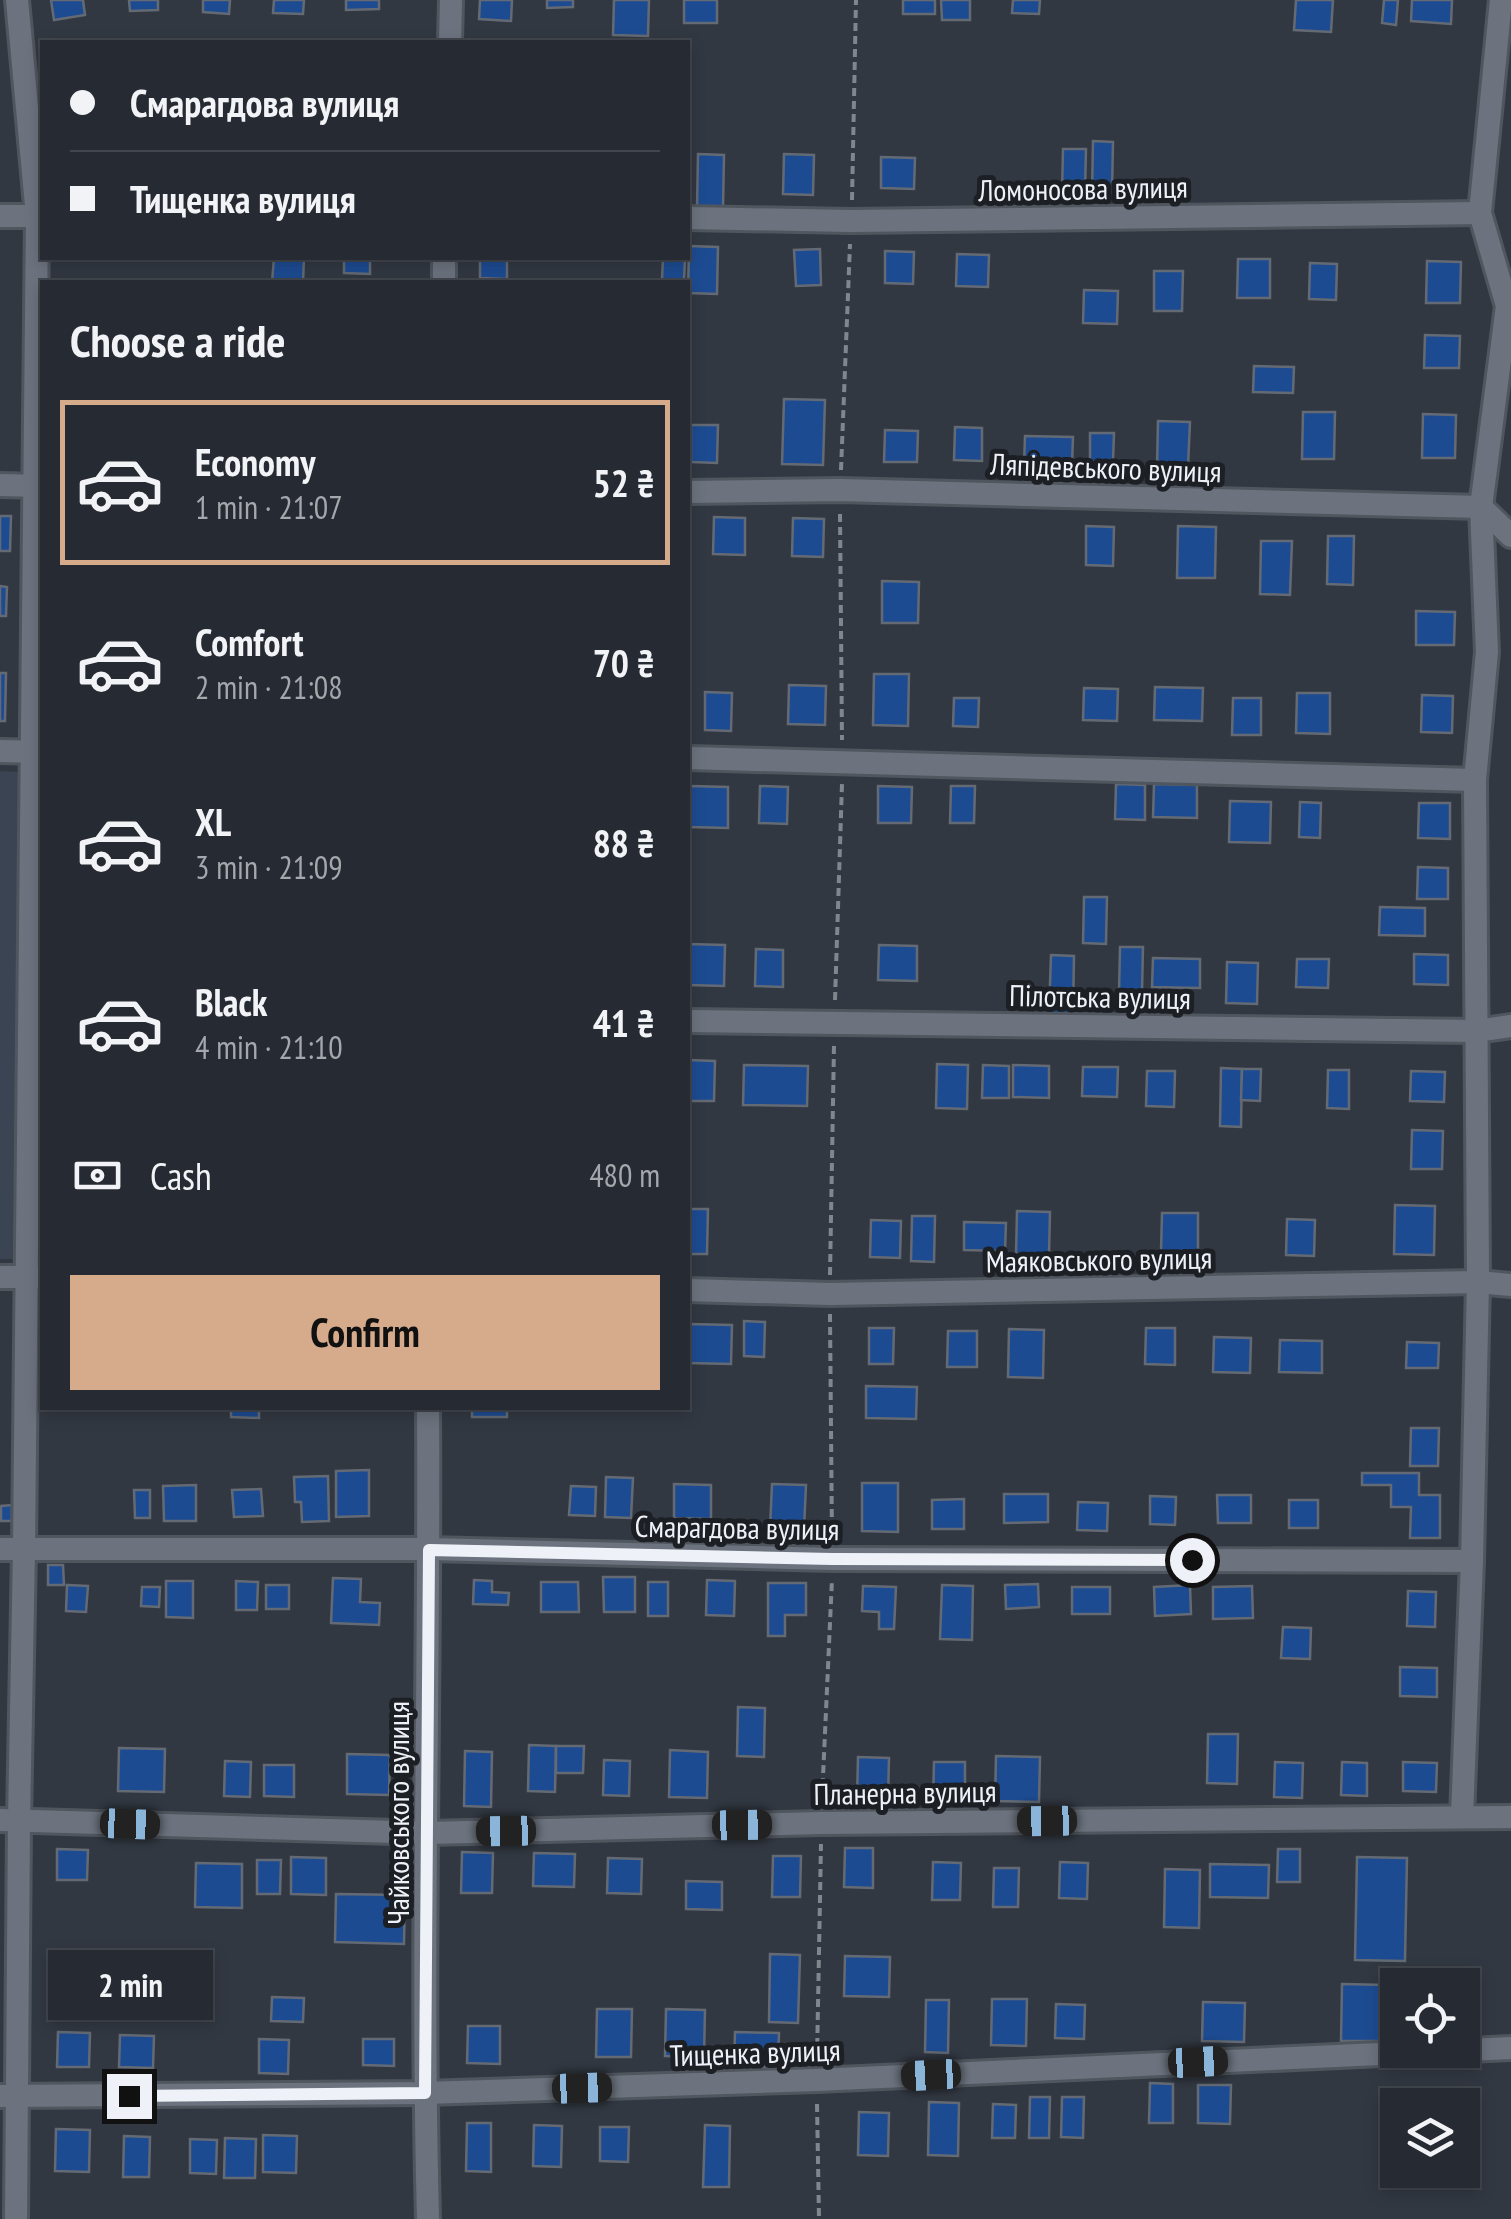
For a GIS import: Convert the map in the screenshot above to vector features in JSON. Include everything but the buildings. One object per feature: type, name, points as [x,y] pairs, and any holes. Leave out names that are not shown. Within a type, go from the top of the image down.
[{"type":"street","points":[[16,2219],[9,2097],[12,1549],[34,1277],[40,216],[17,0]]},
{"type":"street","points":[[450,40],[451,0]]},
{"type":"street","points":[[1462,1816],[1478,1282],[1475,780],[1486,652],[1481,507],[1507,306],[1480,213],[1501,0]]},
{"type":"street","name":"Ломоносова вулиця","points":[[690,218],[852,221],[1480,213]]},
{"type":"street","points":[[0,216],[40,216]]},
{"type":"street","points":[[0,486],[38,486]]},
{"type":"street","name":"Ляпідевського вулиця","points":[[690,492],[840,490],[1481,507]]},
{"type":"street","points":[[1481,507],[1511,536]]},
{"type":"street","points":[[0,751],[37,752]]},
{"type":"street","points":[[690,758],[1475,780]]},
{"type":"street","name":"Пілотська вулиця","points":[[690,1022],[1476,1031],[1511,1026]]},
{"type":"street","points":[[0,1277],[34,1277]]},
{"type":"street","name":"Маяковського вулиця","points":[[690,1290],[830,1294],[1478,1282],[1511,1285]]},
{"type":"street","name":"Чайковського вулиця","points":[[428,1410],[425,2093],[428,2219]]},
{"type":"street","name":"Смарагдова вулиця","points":[[12,1549],[429,1550],[832,1559],[1472,1561]]},
{"type":"street","name":"Планерна вулиця","points":[[9,1821],[428,1832],[821,1823],[1511,1817]]},
{"type":"street","name":"Тищенка вулиця","points":[[9,2097],[425,2093],[817,2080],[1511,2048]]},
{"type":"path","points":[[819,2219],[821,1823],[832,1559],[830,1294],[842,760],[840,490],[852,221],[856,0]]},
{"type":"shaded area","points":[[0,771],[18,772],[18,1259],[0,1259]]},
{"type":"route","points":[[129,2096],[425,2093],[429,1550],[832,1559],[1192,1560]]}]
